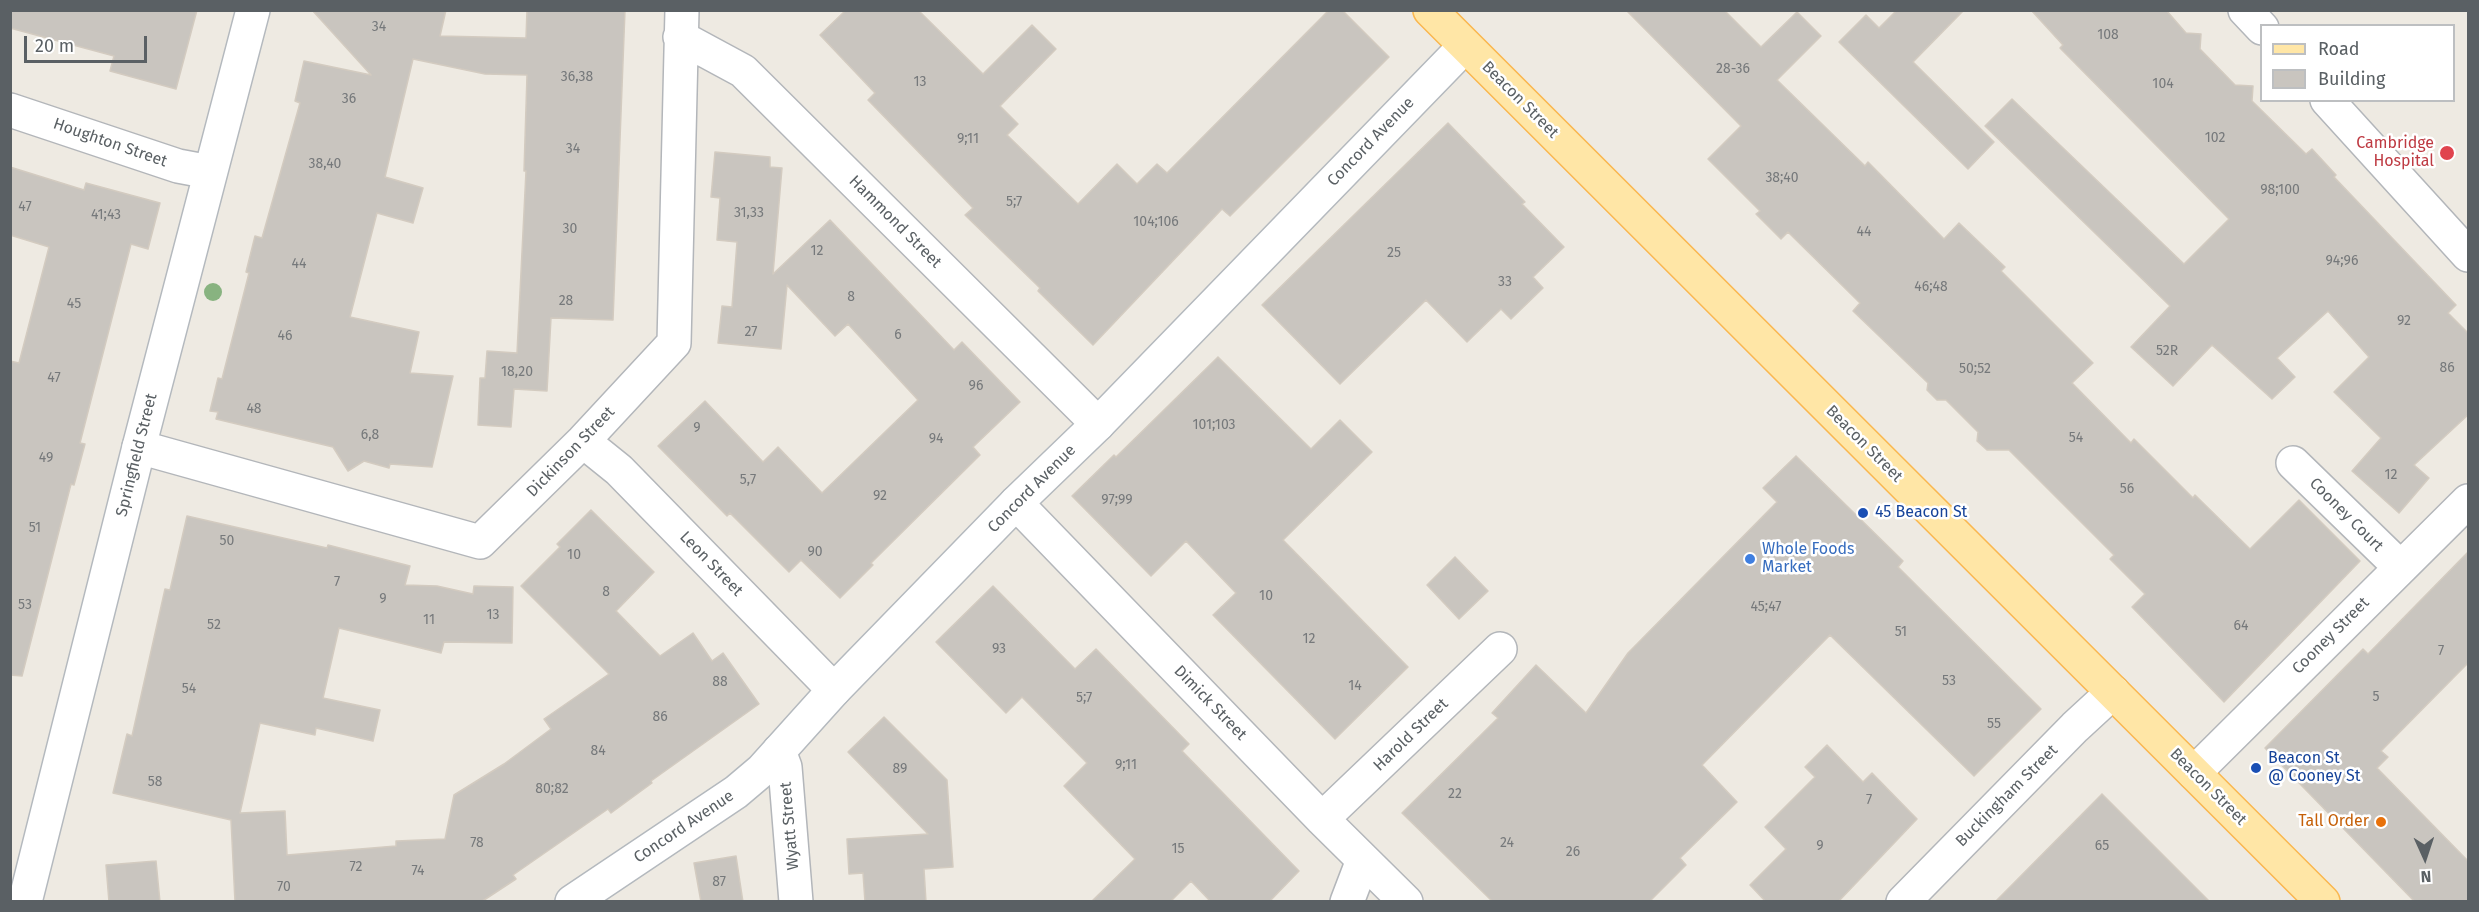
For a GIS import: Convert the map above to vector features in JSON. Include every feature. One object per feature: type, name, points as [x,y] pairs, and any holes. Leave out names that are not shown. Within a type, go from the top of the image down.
[{"type":"main road","name":"Beacon Street","points":[[1430,10],[2323,902]]},
{"type":"street","name":"Springfield Street","points":[[25,902],[139,447],[254,10]]},
{"type":"street","points":[[2245,10],[2260,26]]},
{"type":"street","name":"Hammond Street","points":[[681,24],[743,71],[1098,424]]},
{"type":"street","name":"Dickinson Street","points":[[139,447],[480,542],[583,441],[674,343],[681,24]]},
{"type":"street","name":"Concord Avenue","points":[[572,902],[736,792],[779,752],[834,690],[1016,503],[1098,424],[1465,45]]},
{"type":"street","points":[[2330,102],[2469,255]]},
{"type":"street","name":"Houghton Street","points":[[10,110],[178,166],[210,172]]},
{"type":"street","name":"Leon Street","points":[[583,441],[619,470],[834,690]]},
{"type":"street","name":"Cooney Court","points":[[2293,463],[2400,567]]},
{"type":"street","name":"Cooney Street","points":[[2194,773],[2469,501]]},
{"type":"street","name":"Dimick Street","points":[[1016,503],[1322,819],[1406,902]]},
{"type":"street","name":"Harold Street","points":[[1322,819],[1500,650]]},
{"type":"street","name":"Buckingham Street","points":[[1903,902],[2075,727],[2113,692]]},
{"type":"street","name":"Wyatt Street","points":[[779,752],[785,767],[796,902]]},
{"type":"street","points":[[1347,902],[1363,860]]},
{"type":"building","points":[[10,10],[197,10],[176,89],[110,71],[114,56],[10,28]]},
{"type":"building","points":[[312,10],[446,10],[440,36],[526,38],[527,10],[625,10],[613,320],[551,318],[547,391],[514,389],[511,427],[478,425],[480,378],[485,378],[487,351],[517,353],[526,171],[524,171],[527,75],[485,74],[413,59],[385,177],[423,188],[413,223],[377,213],[350,317],[419,332],[410,373],[453,376],[432,467],[390,464],[389,468],[364,461],[348,471],[333,447],[216,419],[218,412],[210,411],[218,378],[222,379],[249,273],[246,272],[255,236],[262,238],[300,103],[295,101],[304,61],[371,75]]},
{"type":"building","points":[[846,10],[918,10],[983,74],[1032,25],[1056,49],[1000,106],[1018,124],[1007,135],[1078,204],[1117,164],[1137,184],[1157,164],[1167,173],[1329,10],[1342,10],[1389,57],[1230,216],[1222,209],[1093,345],[1038,291],[1040,288],[965,215],[973,208],[868,100],[875,93],[820,35]]},
{"type":"building","points":[[1626,10],[1724,10],[1761,47],[1797,12],[1821,36],[1777,80],[1865,166],[1868,162],[1944,239],[1959,223],[2005,267],[2001,271],[2093,363],[2072,383],[2131,443],[2134,439],[2193,498],[2195,495],[2250,549],[2299,500],[2360,561],[2224,702],[2132,607],[2145,594],[2110,559],[2114,555],[2009,450],[1987,450],[1977,441],[1978,432],[1946,400],[1937,400],[1927,390],[1928,383],[1853,311],[1860,303],[1788,232],[1781,239],[1756,214],[1760,211],[1708,159],[1741,126]]},
{"type":"building","points":[[1897,10],[1964,10],[1913,62],[1994,142],[1968,169],[1839,42],[1866,15],[1879,28]]},
{"type":"building","points":[[2031,10],[2166,10],[2186,33],[2201,34],[2200,49],[2235,85],[2253,86],[2252,101],[2306,154],[2312,149],[2336,175],[2334,177],[2456,305],[2448,313],[2469,334],[2469,414],[2414,465],[2429,478],[2399,513],[2352,471],[2381,438],[2334,392],[2369,357],[2328,311],[2277,358],[2295,377],[2272,399],[2212,345],[2173,386],[2131,347],[2170,306],[1985,126],[2012,99],[2184,264],[2229,219],[2060,48],[2063,45]]},
{"type":"building","points":[[1448,123],[1525,202],[1522,204],[1564,247],[1533,277],[1543,288],[1511,319],[1501,309],[1467,342],[1426,300],[1340,384],[1262,305]]},
{"type":"building","points":[[715,152],[770,157],[770,167],[782,168],[773,274],[830,220],[954,350],[962,342],[1020,402],[973,447],[980,455],[871,563],[873,565],[840,598],[801,560],[789,572],[730,513],[727,516],[658,446],[705,401],[763,462],[778,447],[822,493],[918,400],[848,324],[835,336],[787,285],[781,349],[718,343],[722,306],[732,307],[737,242],[717,240],[720,198],[711,197]]},
{"type":"building","points":[[10,167],[84,190],[86,183],[160,203],[148,249],[131,244],[80,443],[85,444],[74,485],[71,484],[22,676],[10,675],[10,361],[19,363],[49,247],[10,235]]},
{"type":"building","points":[[1218,357],[1311,449],[1340,420],[1372,452],[1283,540],[1408,667],[1335,739],[1213,615],[1236,593],[1186,541],[1151,576],[1072,496],[1114,455],[1116,457]]},
{"type":"building","points":[[1796,456],[1903,561],[1898,567],[2041,709],[1974,776],[1830,635],[1702,765],[1737,802],[1680,858],[1686,865],[1649,902],[1493,902],[1402,813],[1498,718],[1492,713],[1536,665],[1586,713],[1628,653],[1777,502],[1763,488]]},
{"type":"building","points":[[591,510],[654,572],[616,611],[660,656],[693,633],[712,661],[723,653],[759,704],[651,781],[652,783],[611,813],[608,809],[513,875],[516,879],[481,902],[235,902],[231,820],[113,793],[127,734],[132,736],[165,589],[170,590],[187,516],[327,548],[328,545],[410,566],[405,585],[437,586],[473,594],[474,586],[513,587],[512,643],[444,642],[441,653],[339,628],[323,698],[380,710],[373,741],[316,728],[315,735],[260,723],[240,813],[285,811],[287,855],[396,846],[396,841],[445,839],[454,795],[504,764],[551,729],[544,719],[609,674],[521,586],[560,547],[557,544]]},
{"type":"building","points":[[2469,551],[2469,662],[2381,751],[2388,757],[2377,768],[2469,862],[2469,902],[2415,902],[2265,748],[2363,649],[2368,654]]},
{"type":"building","points":[[1455,557],[1488,591],[1459,619],[1427,585]]},
{"type":"building","points":[[993,586],[1075,669],[1096,649],[1189,744],[1182,751],[1299,871],[1269,902],[1211,902],[1191,881],[1170,902],[1091,902],[1135,859],[1064,786],[1087,763],[1022,697],[1006,713],[936,642]]},
{"type":"building","points":[[884,717],[947,780],[953,867],[924,869],[926,902],[865,902],[863,873],[849,874],[847,839],[928,834],[848,752]]},
{"type":"building","points":[[1827,745],[1863,782],[1872,773],[1917,819],[1838,902],[1766,902],[1750,885],[1786,849],[1765,827],[1815,777],[1805,767]]},
{"type":"building","points":[[2102,794],[2210,902],[1995,902]]},
{"type":"building","points":[[736,856],[743,902],[701,902],[694,863]]},
{"type":"building","points":[[156,861],[160,902],[109,902],[106,865]]},
{"type":"place","name":"Cambridge Hospital","points":[[2447,153]]},
{"type":"place","name":"45 Beacon St","points":[[1863,513]]},
{"type":"place","name":"Whole Foods Market","points":[[1750,559]]},
{"type":"place","name":"Beacon St @ Cooney St","points":[[2256,768]]},
{"type":"place","name":"Tall Order","points":[[2381,822]]}]
